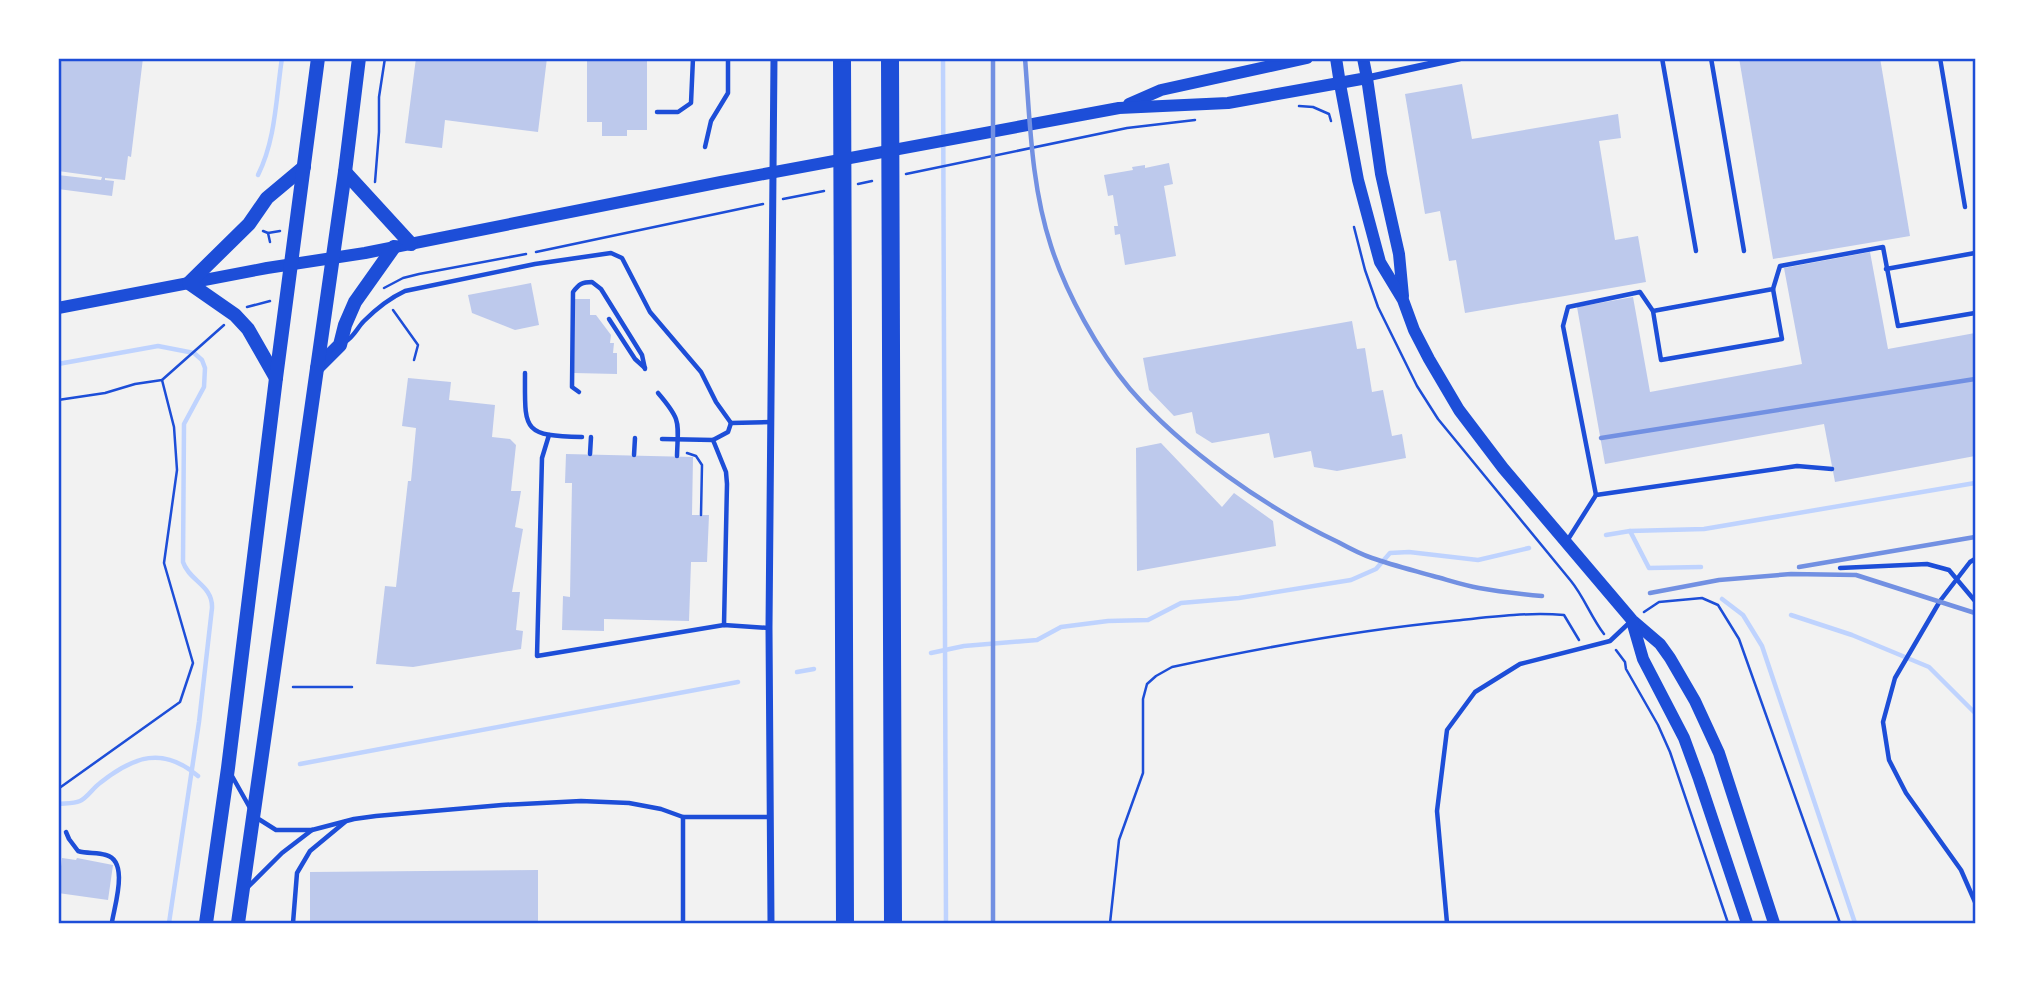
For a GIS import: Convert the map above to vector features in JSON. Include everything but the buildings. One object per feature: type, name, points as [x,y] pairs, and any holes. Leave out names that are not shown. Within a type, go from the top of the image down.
[{"type":"highway","points":[[842,58],[845,923]]},
{"type":"highway","points":[[890,58],[893,923]]},
{"type":"main road","points":[[206,923],[318,58]]},
{"type":"main road","points":[[238,923],[359,58]]},
{"type":"main road","points":[[1119,108],[1161,90],[1307,58]]},
{"type":"main road","points":[[1336,58],[1370,230],[1380,262],[1403,300],[1414,330],[1459,410],[1503,468],[1632,620],[1658,642],[1670,658],[1707,726],[1729,782],[1774,923]]},
{"type":"main road","points":[[1363,58],[1381,174],[1399,254],[1403,300]]},
{"type":"main road","points":[[58,308],[292,263],[411,244],[721,182],[1119,108],[1228,103],[1367,78]]},
{"type":"main road","points":[[189,283],[249,224],[267,198],[304,167]]},
{"type":"main road","points":[[345,172],[411,244]]},
{"type":"main road","points":[[317,368],[340,345],[355,302],[394,247]]},
{"type":"main road","points":[[189,283],[235,315],[248,330],[276,378]]},
{"type":"main road","points":[[1632,620],[1643,659],[1669,707],[1692,759],[1747,923]]},
{"type":"street","points":[[771,923],[769,628],[774,58]]},
{"type":"street","points":[[1367,78],[1459,58]]},
{"type":"lane","points":[[657,112],[678,112],[691,103],[693,58]]},
{"type":"lane","points":[[705,147],[711,121],[728,93],[728,58]]},
{"type":"lane","points":[[1662,58],[1696,251]]},
{"type":"lane","points":[[1711,58],[1744,251]]},
{"type":"lane","points":[[1940,58],[1965,207]]},
{"type":"lane","points":[[1566,542],[1597,495],[1563,326],[1568,307],[1640,292],[1653,311],[1661,360],[1782,339],[1773,289],[1780,266],[1883,247],[1898,326],[1975,313]]},
{"type":"lane","points":[[340,345],[351,339],[362,323],[377,309],[405,291],[535,264],[611,253],[622,258],[650,312],[701,372],[716,402],[731,422]]},
{"type":"lane","points":[[1886,269],[1975,253]]},
{"type":"lane","points":[[579,392],[572,387],[573,292],[584,282],[592,282],[601,289],[642,355],[645,369],[635,359],[609,319]]},
{"type":"lane","points":[[1653,311],[1773,289]]},
{"type":"lane","points":[[525,373],[525,412],[528,423],[536,431],[549,435],[582,437]]},
{"type":"lane","points":[[659,394],[675,412],[678,420],[677,456]]},
{"type":"lane","points":[[731,422],[771,422]]},
{"type":"lane","points":[[662,439],[713,440],[728,432],[731,422]]},
{"type":"lane","points":[[549,435],[541,458],[537,656],[724,625],[769,628]]},
{"type":"lane","points":[[590,454],[591,437]]},
{"type":"lane","points":[[634,455],[635,438]]},
{"type":"lane","points":[[713,440],[726,472],[727,484],[724,625]]},
{"type":"lane","points":[[1597,495],[1797,466],[1832,469]]},
{"type":"lane","points":[[1975,559],[1940,601],[1895,678],[1883,722],[1889,760],[1906,793],[1961,870],[1975,902]]},
{"type":"lane","points":[[1840,568],[1927,564],[1949,570],[1975,601]]},
{"type":"lane","points":[[1447,923],[1437,811],[1447,730],[1475,692],[1520,664],[1610,641],[1632,620]]},
{"type":"lane","points":[[228,768],[254,816],[276,830],[312,830],[376,816],[581,801],[618,802],[661,809],[683,817],[770,817]]},
{"type":"lane","points":[[683,817],[683,923]]},
{"type":"lane","points":[[293,923],[297,873],[310,851],[346,821]]},
{"type":"lane","points":[[243,892],[282,853],[312,830]]},
{"type":"lane","points":[[66,832],[78,851],[104,854],[114,858],[118,864],[120,873],[112,922]]},
{"type":"path","points":[[375,186],[379,97],[385,58]]},
{"type":"path","points":[[896,176],[1127,128]]},
{"type":"path","points":[[856,184],[883,179]]},
{"type":"path","points":[[380,290],[403,278],[419,274],[568,246],[829,190]]},
{"type":"path","points":[[270,242],[268,233],[280,231]]},
{"type":"path","points":[[1372,290],[1396,345],[1438,419],[1571,580],[1597,624]]},
{"type":"path","points":[[243,309],[262,301],[270,301]]},
{"type":"path","points":[[392,308],[418,345],[414,360]]},
{"type":"path","points":[[58,400],[162,380],[225,324]]},
{"type":"path","points":[[58,789],[180,702],[193,663],[164,563],[177,470],[174,427],[162,380]]},
{"type":"path","points":[[677,450],[696,456],[702,465],[701,515]]},
{"type":"path","points":[[1632,620],[1659,602],[1702,598],[1718,605],[1739,639],[1840,923]]},
{"type":"path","points":[[1110,923],[1119,839],[1143,773],[1143,699],[1147,684],[1156,676],[1172,667],[1326,637],[1391,627],[1510,615],[1564,615],[1583,647]]},
{"type":"path","points":[[1625,662],[1626,669],[1670,752],[1728,923]]},
{"type":"path","points":[[293,687],[352,687]]},
{"type":"waterway","points":[[258,175],[272,132],[282,58]]},
{"type":"waterway","points":[[943,58],[946,923]]},
{"type":"waterway","points":[[58,364],[158,346],[194,353],[202,360],[205,368],[204,387],[184,424],[183,562],[190,574],[209,594],[212,608],[199,722],[169,923]]},
{"type":"waterway","points":[[1606,535],[1630,531],[1704,529],[1975,483]]},
{"type":"waterway","points":[[1630,531],[1649,568],[1701,567]]},
{"type":"waterway","points":[[931,653],[964,646],[1037,640],[1061,627],[1108,621],[1148,620],[1181,603],[1239,598],[1351,580],[1376,569],[1390,553],[1409,552],[1478,560],[1529,548]]},
{"type":"waterway","points":[[1722,599],[1743,615],[1762,646],[1855,923]]},
{"type":"waterway","points":[[1791,615],[1852,635],[1929,667],[1975,713]]},
{"type":"waterway","points":[[797,672],[814,669]]},
{"type":"waterway","points":[[300,764],[738,682]]},
{"type":"waterway","points":[[58,804],[80,801],[97,785],[125,766],[149,758],[173,761],[198,776]]},
{"type":"railway","points":[[993,58],[993,923]]},
{"type":"railway","points":[[1025,58],[1035,176],[1044,223],[1057,264],[1095,339],[1118,374],[1151,412],[1200,455],[1255,495],[1359,553],[1467,585],[1542,596]]},
{"type":"railway","points":[[1601,438],[1975,379]]},
{"type":"railway","points":[[1799,567],[1975,537]]},
{"type":"railway","points":[[1650,593],[1719,580],[1791,574],[1856,575],[1975,613]]}]
